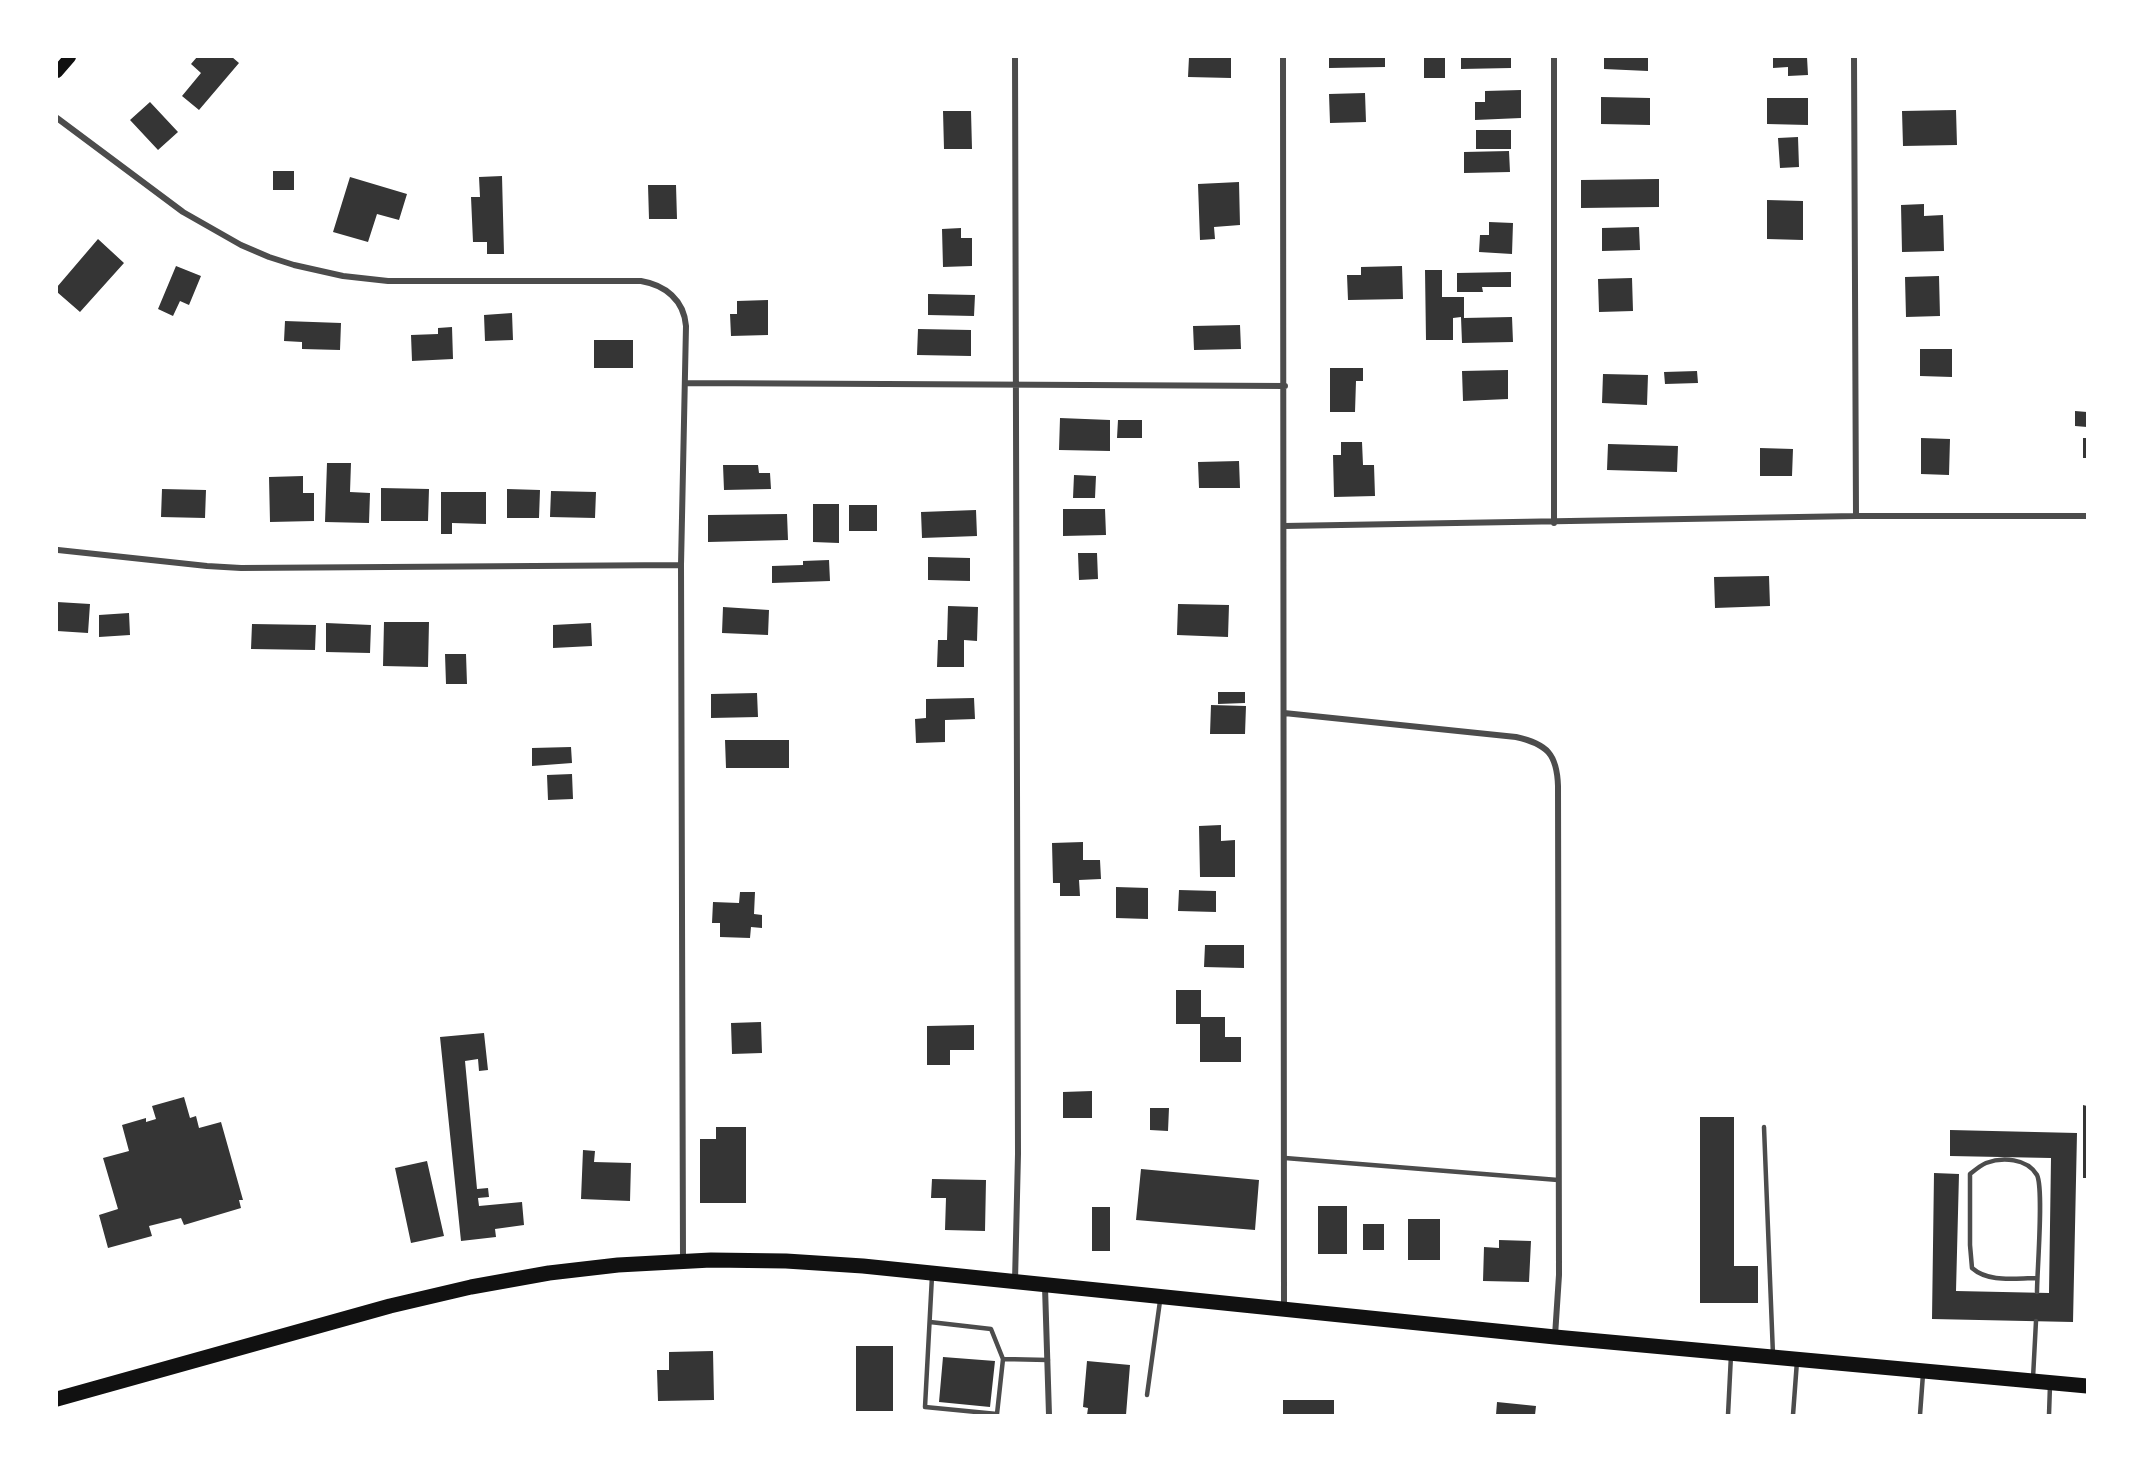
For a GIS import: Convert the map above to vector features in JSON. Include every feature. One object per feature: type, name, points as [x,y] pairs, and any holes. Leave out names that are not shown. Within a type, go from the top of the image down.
[{"type":"main road","points":[[57,72],[70,57]]},
{"type":"main road","points":[[57,1399],[427,1296],[549,1273],[683,1260],[786,1261],[932,1273],[1555,1337],[2087,1386]]},
{"type":"street","points":[[1014,1282],[1018,1154],[1015,57]]},
{"type":"street","points":[[1283,57],[1284,1310]]},
{"type":"street","points":[[1554,57],[1554,523]]},
{"type":"street","points":[[1854,57],[1856,516]]},
{"type":"street","points":[[57,118],[183,212],[241,245],[294,265],[343,276],[388,281],[632,280],[659,286],[678,302],[685,317],[681,565],[683,1260]]},
{"type":"street","points":[[685,383],[1285,386]]},
{"type":"street","points":[[1284,526],[1856,516],[2087,516]]},
{"type":"street","points":[[58,550],[241,568],[681,565]]},
{"type":"street","points":[[1284,712],[1516,737],[1544,746],[1553,758],[1558,774],[1559,1275],[1555,1337]]},
{"type":"street","points":[[1045,1285],[1049,1415]]},
{"type":"lane","points":[[1764,1126],[1773,1357]]},
{"type":"lane","points":[[1285,1158],[1558,1180]]},
{"type":"lane","points":[[2037,1278],[1992,1278],[1980,1275],[1972,1268],[1970,1174],[1985,1163],[2010,1160],[2026,1164],[2037,1176],[2040,1201],[2037,1292]]},
{"type":"lane","points":[[930,1322],[992,1329],[1003,1359],[997,1414],[925,1407],[932,1273]]},
{"type":"lane","points":[[1147,1395],[1161,1298]]},
{"type":"lane","points":[[2032,1381],[2036,1321]]},
{"type":"lane","points":[[1728,1415],[1731,1353]]},
{"type":"lane","points":[[1003,1359],[1048,1360]]},
{"type":"lane","points":[[1793,1415],[1797,1359]]},
{"type":"lane","points":[[1920,1415],[1923,1371]]},
{"type":"lane","points":[[2049,1415],[2050,1383]]},
{"type":"building","points":[[197,57],[232,57],[239,63],[199,110],[182,96],[201,73],[191,64]]},
{"type":"building","points":[[1189,57],[1231,57],[1231,78],[1188,77]]},
{"type":"building","points":[[1329,57],[1385,57],[1385,67],[1329,68]]},
{"type":"building","points":[[1424,57],[1445,57],[1445,78],[1424,78]]},
{"type":"building","points":[[1461,57],[1511,57],[1511,68],[1461,69]]},
{"type":"building","points":[[1604,57],[1648,57],[1648,71],[1604,69]]},
{"type":"building","points":[[1773,57],[1807,57],[1808,75],[1788,76],[1788,67],[1773,68]]},
{"type":"building","points":[[1521,90],[1521,118],[1475,120],[1475,102],[1485,102],[1485,91]]},
{"type":"building","points":[[1365,93],[1366,122],[1330,123],[1329,94]]},
{"type":"building","points":[[1601,97],[1650,98],[1650,125],[1601,124]]},
{"type":"building","points":[[1767,98],[1808,98],[1808,125],[1767,124]]},
{"type":"building","points":[[150,102],[178,132],[158,150],[130,120]]},
{"type":"building","points":[[1956,110],[1957,145],[1903,146],[1902,111]]},
{"type":"building","points":[[943,111],[971,111],[972,149],[944,149]]},
{"type":"building","points":[[1476,130],[1511,130],[1511,149],[1476,149]]},
{"type":"building","points":[[1798,137],[1799,167],[1780,168],[1778,138]]},
{"type":"building","points":[[1509,151],[1510,172],[1464,173],[1464,152]]},
{"type":"building","points":[[273,171],[294,171],[294,190],[273,190]]},
{"type":"building","points":[[502,176],[504,254],[487,254],[487,242],[473,242],[471,197],[480,197],[479,177]]},
{"type":"building","points":[[350,177],[407,194],[399,220],[377,214],[368,242],[333,232]]},
{"type":"building","points":[[1659,179],[1659,207],[1581,208],[1581,180]]},
{"type":"building","points":[[1239,182],[1240,225],[1214,227],[1215,239],[1200,240],[1198,184]]},
{"type":"building","points":[[648,185],[676,185],[677,219],[649,219]]},
{"type":"building","points":[[1767,200],[1803,201],[1803,240],[1767,239]]},
{"type":"building","points":[[1924,204],[1924,216],[1943,215],[1944,251],[1902,252],[1901,205]]},
{"type":"building","points":[[1489,222],[1513,223],[1512,254],[1479,252],[1480,235],[1489,235]]},
{"type":"building","points":[[1639,227],[1640,250],[1602,251],[1602,228]]},
{"type":"building","points":[[961,228],[961,238],[972,238],[972,266],[943,267],[942,229]]},
{"type":"building","points":[[98,239],[124,263],[80,312],[57,292],[57,287]]},
{"type":"building","points":[[176,266],[201,276],[189,305],[180,301],[173,316],[158,309]]},
{"type":"building","points":[[1402,266],[1403,299],[1348,300],[1347,275],[1361,275],[1361,267]]},
{"type":"building","points":[[1425,270],[1442,270],[1442,297],[1464,297],[1464,318],[1512,317],[1513,342],[1462,343],[1461,317],[1453,318],[1453,340],[1426,340]]},
{"type":"building","points":[[1511,272],[1511,287],[1482,287],[1483,292],[1457,292],[1457,273]]},
{"type":"building","points":[[1939,276],[1940,316],[1906,317],[1905,277]]},
{"type":"building","points":[[1632,278],[1633,311],[1599,312],[1598,279]]},
{"type":"building","points":[[928,294],[975,295],[974,316],[928,315]]},
{"type":"building","points":[[768,300],[768,335],[731,336],[730,314],[737,314],[737,301]]},
{"type":"building","points":[[512,313],[513,340],[485,341],[484,315]]},
{"type":"building","points":[[285,321],[341,323],[340,350],[302,349],[302,342],[284,341]]},
{"type":"building","points":[[1240,325],[1241,349],[1194,350],[1193,326]]},
{"type":"building","points":[[452,327],[453,359],[412,361],[411,335],[438,334],[438,328]]},
{"type":"building","points":[[918,329],[971,330],[971,356],[917,355]]},
{"type":"building","points":[[594,340],[633,340],[633,368],[594,368]]},
{"type":"building","points":[[1920,349],[1952,349],[1952,377],[1920,376]]},
{"type":"building","points":[[1330,368],[1363,368],[1363,381],[1356,381],[1355,412],[1330,412]]},
{"type":"building","points":[[1508,370],[1508,399],[1463,401],[1462,371]]},
{"type":"building","points":[[1697,371],[1698,383],[1665,384],[1664,372]]},
{"type":"building","points":[[1603,374],[1648,375],[1647,405],[1602,403]]},
{"type":"building","points":[[2075,411],[2087,412],[2087,427],[2075,426]]},
{"type":"building","points":[[1060,418],[1110,420],[1110,451],[1059,450]]},
{"type":"building","points":[[1118,420],[1142,420],[1142,438],[1117,438]]},
{"type":"building","points":[[1921,438],[1950,439],[1949,475],[1921,474]]},
{"type":"building","points":[[2083,438],[2087,438],[2087,458],[2083,458]]},
{"type":"building","points":[[1341,442],[1362,442],[1363,465],[1374,465],[1375,496],[1334,497],[1333,455],[1341,455]]},
{"type":"building","points":[[1608,444],[1678,446],[1677,472],[1607,470]]},
{"type":"building","points":[[1760,448],[1793,449],[1792,476],[1760,476]]},
{"type":"building","points":[[1239,461],[1240,488],[1199,488],[1198,462]]},
{"type":"building","points":[[327,463],[351,463],[350,492],[370,493],[369,523],[325,522]]},
{"type":"building","points":[[723,465],[758,465],[759,473],[770,473],[771,489],[724,490]]},
{"type":"building","points":[[1074,475],[1096,476],[1095,498],[1073,498]]},
{"type":"building","points":[[303,476],[303,493],[314,493],[314,521],[270,522],[269,477]]},
{"type":"building","points":[[381,488],[429,489],[428,521],[381,521]]},
{"type":"building","points":[[162,489],[206,490],[205,518],[161,517]]},
{"type":"building","points":[[507,489],[540,490],[539,518],[507,518]]},
{"type":"building","points":[[551,491],[596,492],[595,518],[550,517]]},
{"type":"building","points":[[441,492],[486,492],[486,524],[452,523],[452,534],[441,534]]},
{"type":"building","points":[[813,504],[839,504],[839,543],[813,542]]},
{"type":"building","points":[[849,505],[877,505],[877,531],[849,531]]},
{"type":"building","points":[[1063,509],[1105,509],[1106,535],[1063,536]]},
{"type":"building","points":[[976,510],[977,536],[922,538],[921,512]]},
{"type":"building","points":[[787,514],[788,540],[708,542],[708,515]]},
{"type":"building","points":[[1078,553],[1097,553],[1098,579],[1079,580]]},
{"type":"building","points":[[928,557],[970,558],[970,581],[928,580]]},
{"type":"building","points":[[829,560],[830,581],[772,583],[772,566],[803,565],[803,561]]},
{"type":"building","points":[[1769,576],[1770,606],[1715,608],[1714,577]]},
{"type":"building","points":[[57,602],[90,604],[88,633],[57,631]]},
{"type":"building","points":[[1178,604],[1229,605],[1228,637],[1177,635]]},
{"type":"building","points":[[948,606],[978,607],[977,641],[964,640],[964,667],[937,667],[938,640],[947,640]]},
{"type":"building","points":[[723,607],[769,610],[768,635],[722,633]]},
{"type":"building","points":[[129,613],[130,635],[99,637],[99,615]]},
{"type":"building","points":[[384,622],[429,622],[428,667],[383,666]]},
{"type":"building","points":[[326,623],[371,625],[370,653],[326,652]]},
{"type":"building","points":[[591,623],[592,646],[553,648],[553,625]]},
{"type":"building","points":[[252,624],[316,625],[315,650],[251,649]]},
{"type":"building","points":[[445,654],[466,654],[467,684],[446,684]]},
{"type":"building","points":[[1218,692],[1245,692],[1245,703],[1218,704]]},
{"type":"building","points":[[757,693],[758,717],[711,718],[711,694]]},
{"type":"building","points":[[974,698],[975,719],[945,720],[945,742],[916,743],[915,719],[926,718],[926,699]]},
{"type":"building","points":[[1211,705],[1246,706],[1245,734],[1210,734]]},
{"type":"building","points":[[725,740],[789,740],[789,768],[726,768]]},
{"type":"building","points":[[571,747],[572,763],[532,766],[532,748]]},
{"type":"building","points":[[572,774],[573,799],[548,800],[547,775]]},
{"type":"building","points":[[1221,825],[1221,841],[1235,840],[1235,877],[1200,877],[1199,826]]},
{"type":"building","points":[[1083,842],[1083,860],[1100,860],[1101,879],[1079,880],[1080,896],[1060,896],[1060,883],[1053,883],[1052,843]]},
{"type":"building","points":[[1116,887],[1148,888],[1148,919],[1116,918]]},
{"type":"building","points":[[1179,890],[1216,891],[1216,912],[1178,911]]},
{"type":"building","points":[[740,892],[755,892],[754,914],[762,915],[762,928],[751,927],[750,938],[720,937],[720,923],[712,923],[713,902],[739,903]]},
{"type":"building","points":[[1205,945],[1244,945],[1244,968],[1204,967]]},
{"type":"building","points":[[1176,990],[1201,990],[1201,1017],[1225,1017],[1225,1037],[1241,1037],[1241,1062],[1200,1062],[1200,1024],[1176,1024]]},
{"type":"building","points":[[761,1022],[762,1053],[732,1054],[731,1023]]},
{"type":"building","points":[[974,1025],[974,1050],[950,1050],[950,1065],[927,1065],[927,1026]]},
{"type":"building","points":[[484,1033],[488,1070],[479,1071],[478,1059],[465,1061],[477,1189],[488,1188],[489,1197],[478,1198],[479,1206],[522,1202],[524,1225],[495,1229],[496,1237],[461,1241],[440,1037]]},
{"type":"building","points":[[1092,1091],[1092,1118],[1063,1118],[1063,1092]]},
{"type":"building","points":[[184,1097],[190,1118],[196,1116],[199,1128],[221,1122],[243,1200],[239,1200],[241,1208],[184,1225],[181,1218],[149,1226],[152,1236],[108,1248],[99,1215],[118,1209],[103,1158],[129,1151],[122,1125],[146,1118],[146,1122],[156,1119],[152,1106]]},
{"type":"building","points":[[2083,1105],[2087,1106],[2087,1178],[2083,1178]]},
{"type":"building","points":[[1150,1108],[1169,1108],[1168,1131],[1150,1130]]},
{"type":"building","points":[[1700,1117],[1734,1117],[1734,1266],[1758,1266],[1758,1303],[1700,1303]]},
{"type":"building","points":[[716,1127],[746,1127],[746,1203],[700,1203],[700,1139],[716,1139]]},
{"type":"building","points":[[1950,1130],[2077,1133],[2073,1322],[1932,1319],[1934,1173],[1959,1174],[1956,1291],[2049,1293],[2051,1158],[1950,1156]]},
{"type":"building","points":[[583,1150],[595,1151],[594,1162],[631,1163],[630,1201],[581,1199]]},
{"type":"building","points":[[427,1161],[444,1236],[411,1243],[395,1168]]},
{"type":"building","points":[[1141,1169],[1259,1180],[1255,1230],[1136,1220]]},
{"type":"building","points":[[932,1179],[986,1180],[985,1231],[945,1230],[946,1198],[931,1198]]},
{"type":"building","points":[[1318,1206],[1347,1206],[1347,1254],[1318,1254]]},
{"type":"building","points":[[1092,1207],[1110,1207],[1110,1251],[1092,1251]]},
{"type":"building","points":[[1408,1219],[1440,1219],[1440,1260],[1408,1260]]},
{"type":"building","points":[[1363,1224],[1384,1224],[1384,1250],[1363,1250]]},
{"type":"building","points":[[1499,1240],[1531,1241],[1529,1282],[1483,1281],[1484,1247],[1499,1248]]},
{"type":"building","points":[[856,1346],[893,1346],[893,1411],[856,1411]]},
{"type":"building","points":[[713,1351],[714,1400],[658,1401],[657,1370],[669,1370],[669,1352]]},
{"type":"building","points":[[943,1357],[995,1361],[990,1407],[939,1402]]},
{"type":"building","points":[[1087,1361],[1130,1365],[1126,1415],[1087,1415],[1088,1408],[1083,1407]]},
{"type":"building","points":[[1283,1400],[1334,1400],[1334,1415],[1283,1415]]},
{"type":"building","points":[[1497,1402],[1536,1406],[1535,1415],[1496,1415]]}]
